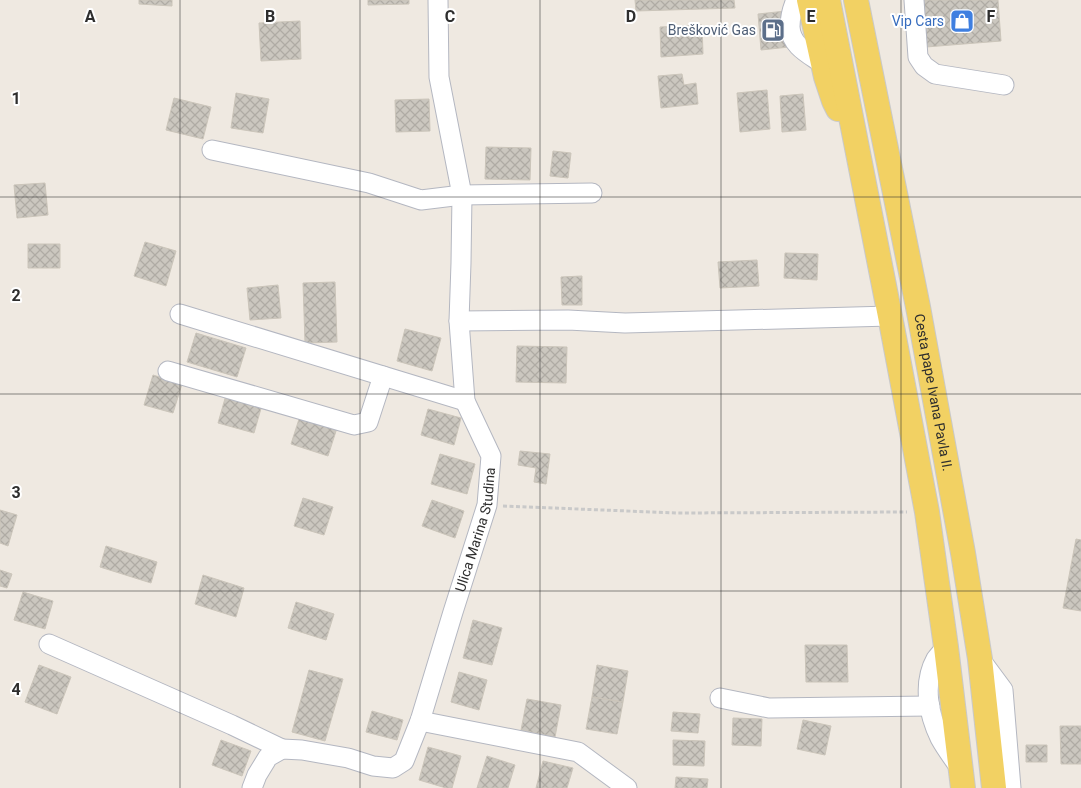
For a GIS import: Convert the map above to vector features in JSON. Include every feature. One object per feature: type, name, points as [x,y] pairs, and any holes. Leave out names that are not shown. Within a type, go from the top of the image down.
[{"type":"main road","points":[[809,0],[826,77],[834,102],[853,128]]},
{"type":"main road","name":"Cesta pape Ivana Pavla II.","points":[[828,0],[927,512],[962,779]]},
{"type":"main road","name":"Cesta pape Ivana Pavla II.","points":[[858,4],[918,307],[963,553],[980,659],[994,788]]},
{"type":"street","name":"Ulica Marina Studina","points":[[282,749],[302,750],[348,758],[372,766],[393,768],[404,761],[420,721],[486,505],[491,456],[465,401],[459,321],[462,195],[439,76],[438,0]]},
{"type":"street","points":[[796,0],[790,18],[790,33],[800,48],[823,64]]},
{"type":"street","points":[[914,0],[918,57],[924,66],[935,74],[1004,85]]},
{"type":"street","points":[[212,150],[369,183],[421,200],[462,195],[592,193]]},
{"type":"street","points":[[180,314],[465,401]]},
{"type":"street","points":[[459,321],[568,320],[625,322],[890,316]]},
{"type":"street","points":[[168,371],[354,425],[368,422],[384,376]]},
{"type":"street","points":[[49,644],[282,749]]},
{"type":"street","points":[[946,647],[932,668],[928,690],[931,718],[962,779]]},
{"type":"street","points":[[980,659],[1003,690],[1011,788]]},
{"type":"street","points":[[720,698],[769,708],[930,706]]},
{"type":"street","points":[[420,721],[578,752],[627,788]]},
{"type":"street","points":[[252,788],[257,775],[268,757],[282,749]]},
{"type":"path","points":[[486,505],[677,513],[927,512]]},
{"type":"building","points":[[139,0],[172,0],[172,6],[139,4]]},
{"type":"building","points":[[368,0],[409,0],[409,4],[368,5]]},
{"type":"building","points":[[635,0],[734,0],[735,8],[636,11]]},
{"type":"building","name":"Vip Cars","points":[[922,0],[998,0],[1001,41],[926,47]]},
{"type":"building","name":"Brešković Gas","points":[[786,11],[789,47],[761,50],[758,14]]},
{"type":"building","points":[[300,21],[301,59],[261,61],[259,23]]},
{"type":"building","points":[[702,25],[703,54],[661,57],[660,27]]},
{"type":"building","points":[[682,74],[684,85],[696,83],[698,104],[661,108],[658,76]]},
{"type":"building","points":[[767,90],[770,129],[740,132],[737,93]]},
{"type":"building","points":[[236,93],[269,99],[263,133],[231,128]]},
{"type":"building","points":[[803,94],[806,130],[782,132],[780,96]]},
{"type":"building","points":[[174,98],[211,107],[203,139],[166,130]]},
{"type":"building","points":[[429,99],[430,131],[396,132],[395,100]]},
{"type":"building","points":[[486,147],[531,148],[530,180],[485,179]]},
{"type":"building","points":[[553,151],[571,153],[568,178],[550,176]]},
{"type":"building","points":[[45,183],[48,215],[17,218],[14,185]]},
{"type":"building","points":[[145,242],[176,251],[166,286],[134,276]]},
{"type":"building","points":[[28,244],[60,244],[60,268],[28,268]]},
{"type":"building","points":[[785,253],[818,254],[817,280],[784,278]]},
{"type":"building","points":[[757,260],[759,286],[720,288],[718,262]]},
{"type":"building","points":[[582,276],[582,305],[562,305],[561,277]]},
{"type":"building","points":[[335,282],[337,342],[305,343],[303,283]]},
{"type":"building","points":[[278,285],[281,318],[250,320],[247,288]]},
{"type":"building","points":[[405,329],[441,338],[432,371],[397,361]]},
{"type":"building","points":[[196,333],[246,348],[237,377],[187,362]]},
{"type":"building","points":[[517,346],[567,347],[566,383],[516,382]]},
{"type":"building","points":[[153,375],[182,384],[173,413],[144,405]]},
{"type":"building","points":[[226,395],[262,405],[254,433],[218,423]]},
{"type":"building","points":[[428,409],[461,418],[454,445],[421,435]]},
{"type":"building","points":[[300,416],[337,428],[328,456],[291,444]]},
{"type":"building","points":[[520,451],[550,454],[546,484],[534,482],[536,468],[518,465]]},
{"type":"building","points":[[440,454],[475,464],[467,494],[431,484]]},
{"type":"building","points":[[303,498],[333,507],[324,535],[294,526]]},
{"type":"building","points":[[432,500],[464,511],[455,538],[422,526]]},
{"type":"building","points":[[0,510],[17,515],[8,546],[0,543]]},
{"type":"building","points":[[1076,539],[1081,540],[1081,611],[1063,608]]},
{"type":"building","points":[[106,546],[157,562],[151,583],[100,567]]},
{"type":"building","points":[[0,570],[12,574],[7,588],[0,586]]},
{"type":"building","points":[[203,575],[244,588],[236,617],[195,604]]},
{"type":"building","points":[[23,592],[53,601],[45,629],[14,620]]},
{"type":"building","points":[[296,602],[334,614],[326,640],[288,628]]},
{"type":"building","points":[[473,620],[502,628],[492,665],[463,658]]},
{"type":"building","points":[[805,645],[847,645],[848,682],[806,682]]},
{"type":"building","points":[[39,665],[71,677],[57,714],[25,702]]},
{"type":"building","points":[[597,665],[628,671],[623,702],[592,697]]},
{"type":"building","points":[[309,670],[343,679],[325,741],[292,732]]},
{"type":"building","points":[[459,672],[487,680],[479,710],[451,702]]},
{"type":"building","points":[[592,697],[623,702],[617,734],[586,729]]},
{"type":"building","points":[[527,699],[561,705],[555,737],[521,730]]},
{"type":"building","points":[[372,711],[403,720],[397,740],[366,732]]},
{"type":"building","points":[[673,712],[700,714],[698,733],[671,731]]},
{"type":"building","points":[[733,718],[762,719],[761,746],[732,745]]},
{"type":"building","points":[[803,720],[831,726],[825,755],[797,749]]},
{"type":"building","points":[[1060,726],[1081,726],[1081,764],[1061,764]]},
{"type":"building","points":[[221,740],[251,751],[242,776],[212,765]]},
{"type":"building","points":[[673,740],[705,741],[704,766],[673,765]]},
{"type":"building","points":[[1026,745],[1047,745],[1047,762],[1026,762]]},
{"type":"building","points":[[428,747],[461,756],[452,788],[419,780]]},
{"type":"building","points":[[487,756],[515,765],[508,788],[477,788]]},
{"type":"building","points":[[543,761],[573,768],[567,788],[536,788]]},
{"type":"building","points":[[676,777],[708,779],[707,788],[675,788]]},
{"type":"place","name":"Vip Cars","points":[[962,21]]},
{"type":"place","name":"Brešković Gas","points":[[773,30]]}]
